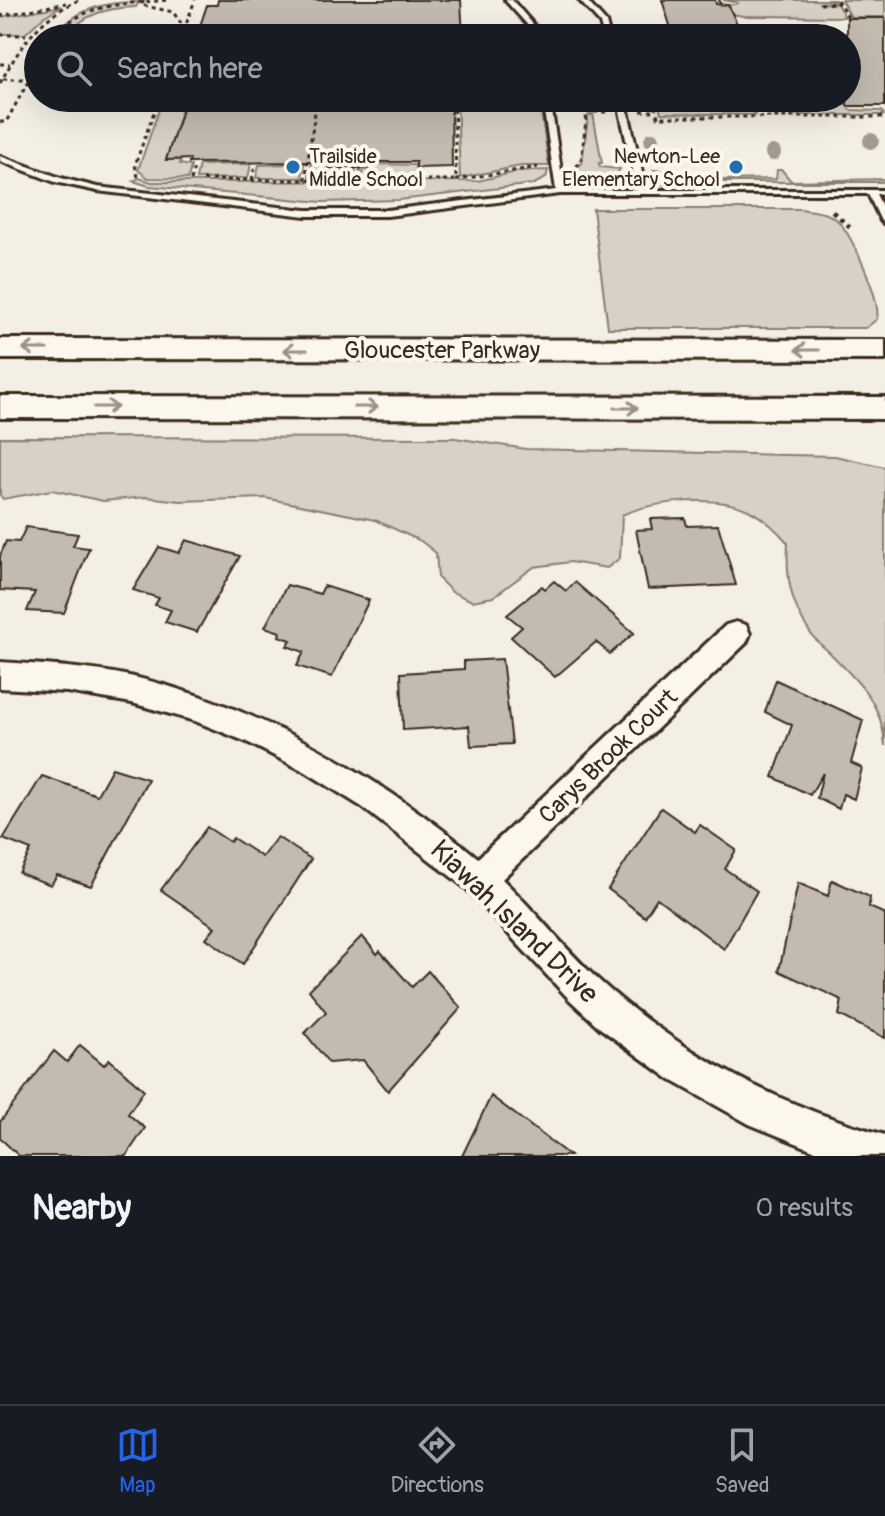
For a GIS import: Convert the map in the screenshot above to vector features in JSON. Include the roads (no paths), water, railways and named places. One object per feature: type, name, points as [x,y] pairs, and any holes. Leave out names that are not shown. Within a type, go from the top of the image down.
[{"type":"main road","name":"Gloucester Parkway","points":[[0,349],[885,350]]},
{"type":"main road","points":[[0,407],[885,408]]},
{"type":"street","name":"Carys Brook Court","points":[[479,879],[736,634]]},
{"type":"street","name":"Kiawah Island Drive","points":[[0,675],[78,679],[140,690],[253,729],[357,784],[406,818],[479,879],[579,985],[616,1020],[660,1052],[712,1085],[775,1115],[885,1154]]},
{"type":"lane","points":[[508,0],[528,24]]},
{"type":"lane","points":[[582,0],[603,24]]},
{"type":"lane","points":[[548,112],[560,192]]},
{"type":"lane","points":[[624,112],[642,192]]},
{"type":"lane","points":[[0,158],[58,180],[97,189],[306,213],[387,213],[560,192],[885,192]]},
{"type":"lane","points":[[871,192],[885,221]]},
{"type":"place","name":"Trailside Middle School","points":[[293,167]]},
{"type":"place","name":"Newton-Lee Elementary School","points":[[736,167]]}]
